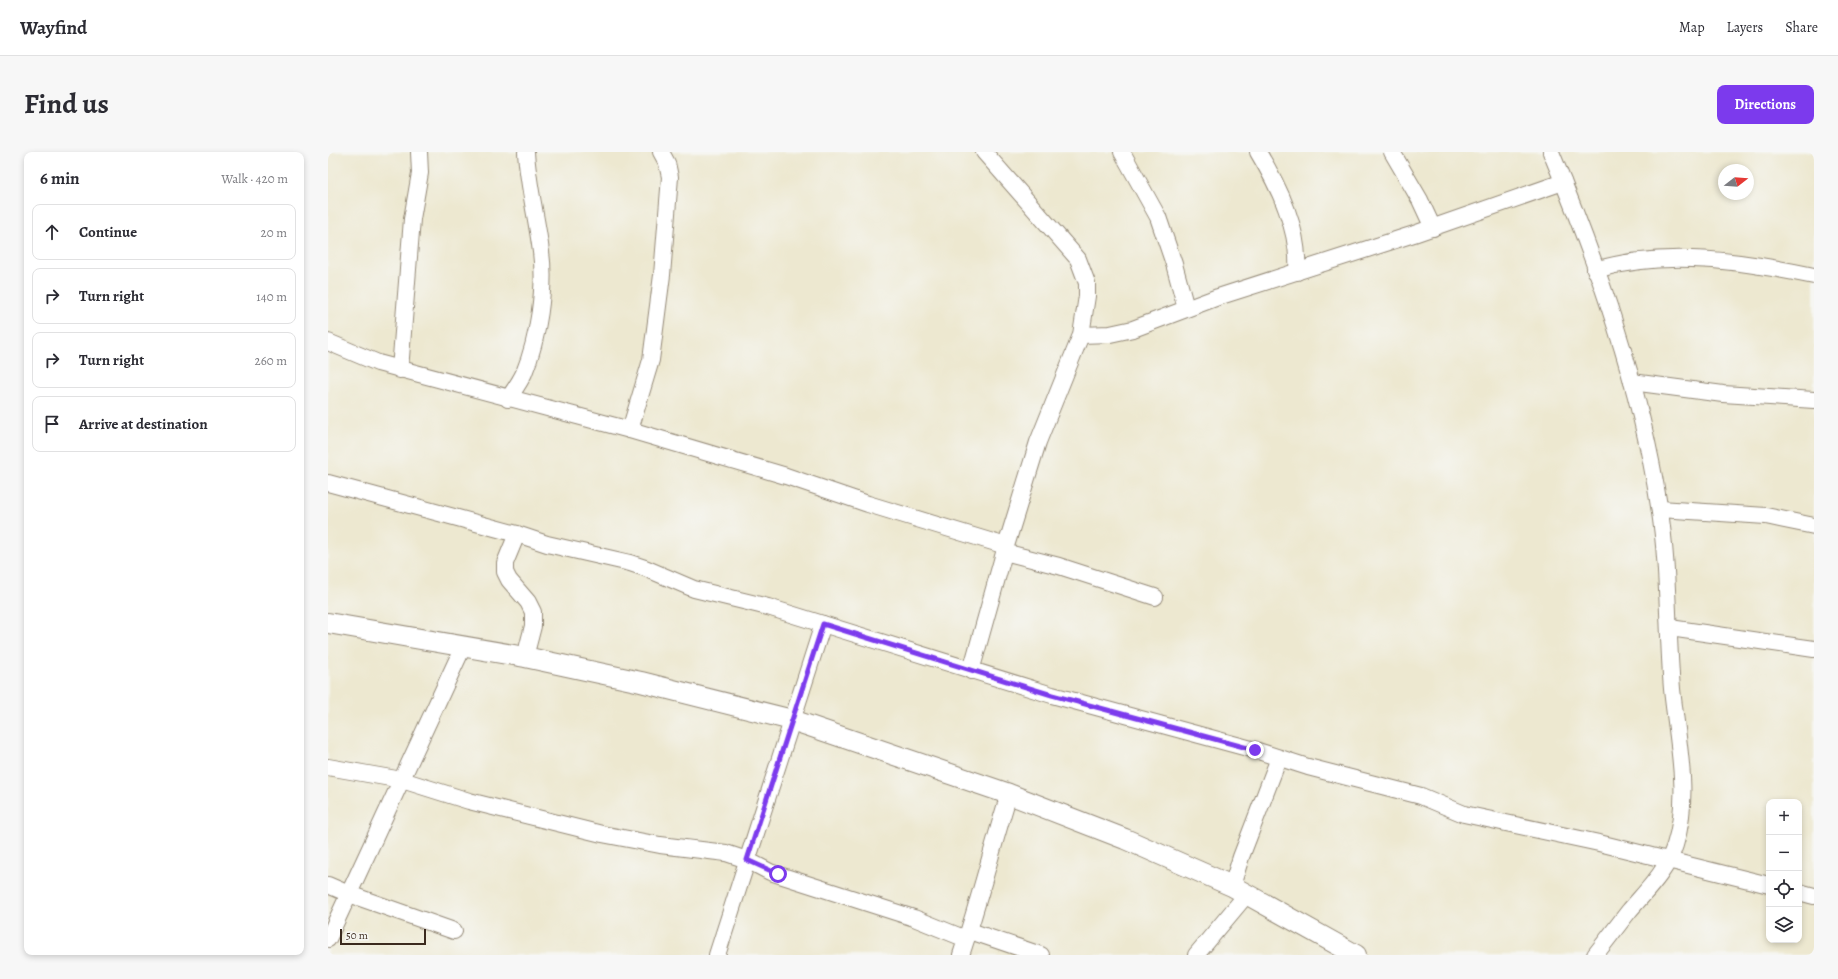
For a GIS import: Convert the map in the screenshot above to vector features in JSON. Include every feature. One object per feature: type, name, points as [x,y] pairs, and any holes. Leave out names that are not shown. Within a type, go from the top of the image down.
[{"type":"main road","points":[[328,623],[525,657],[642,682],[792,720],[1009,794],[1125,839],[1239,890],[1356,955]]},
{"type":"street","points":[[400,370],[412,219],[420,173],[419,152]]},
{"type":"street","points":[[508,398],[524,373],[530,356],[539,313],[542,282],[542,254],[530,191],[526,152]]},
{"type":"street","points":[[630,430],[651,360],[662,275],[670,184],[669,170],[661,152]]},
{"type":"street","points":[[972,671],[1005,549],[1043,428],[1081,335],[1087,296],[1087,283],[1078,259],[984,152]]},
{"type":"street","points":[[1122,152],[1158,217],[1174,264],[1186,308]]},
{"type":"street","points":[[1258,152],[1278,190],[1292,227],[1298,253],[1297,272]]},
{"type":"street","points":[[1392,152],[1420,200],[1434,228]]},
{"type":"street","points":[[1551,152],[1609,306],[1632,382],[1652,462],[1660,509],[1670,628],[1671,674],[1683,791],[1680,829],[1670,860],[1595,955]]},
{"type":"street","points":[[1081,335],[1122,332],[1186,308],[1434,228],[1563,182]]},
{"type":"street","points":[[1596,270],[1630,261],[1688,259],[1758,265],[1814,276]]},
{"type":"street","points":[[328,342],[363,358],[400,370],[630,430],[779,474],[1155,597]]},
{"type":"street","points":[[1632,382],[1723,394],[1814,400]]},
{"type":"street","points":[[328,483],[517,534],[547,544],[630,563],[694,589],[768,607],[1052,695],[1314,769],[1421,796],[1471,816],[1549,831],[1766,884]]},
{"type":"street","points":[[1660,509],[1766,516],[1814,526]]},
{"type":"street","points":[[517,534],[505,563],[504,572],[528,602],[533,612],[533,626],[525,657]]},
{"type":"street","points":[[717,955],[823,624]]},
{"type":"street","points":[[1670,628],[1814,649]]},
{"type":"street","points":[[328,939],[464,647]]},
{"type":"street","points":[[1196,955],[1239,890],[1241,857],[1279,758]]},
{"type":"street","points":[[328,767],[402,780],[469,801],[562,825],[660,845],[726,853],[747,860],[770,872],[968,935],[1041,955]]},
{"type":"street","points":[[961,955],[1009,794]]},
{"type":"street","points":[[328,885],[349,894],[454,931]]},
{"type":"street","points":[[1802,893],[1814,896]]},
{"type":"route","points":[[778,874],[763,869],[747,860],[823,624],[1052,695],[1255,750]]}]
